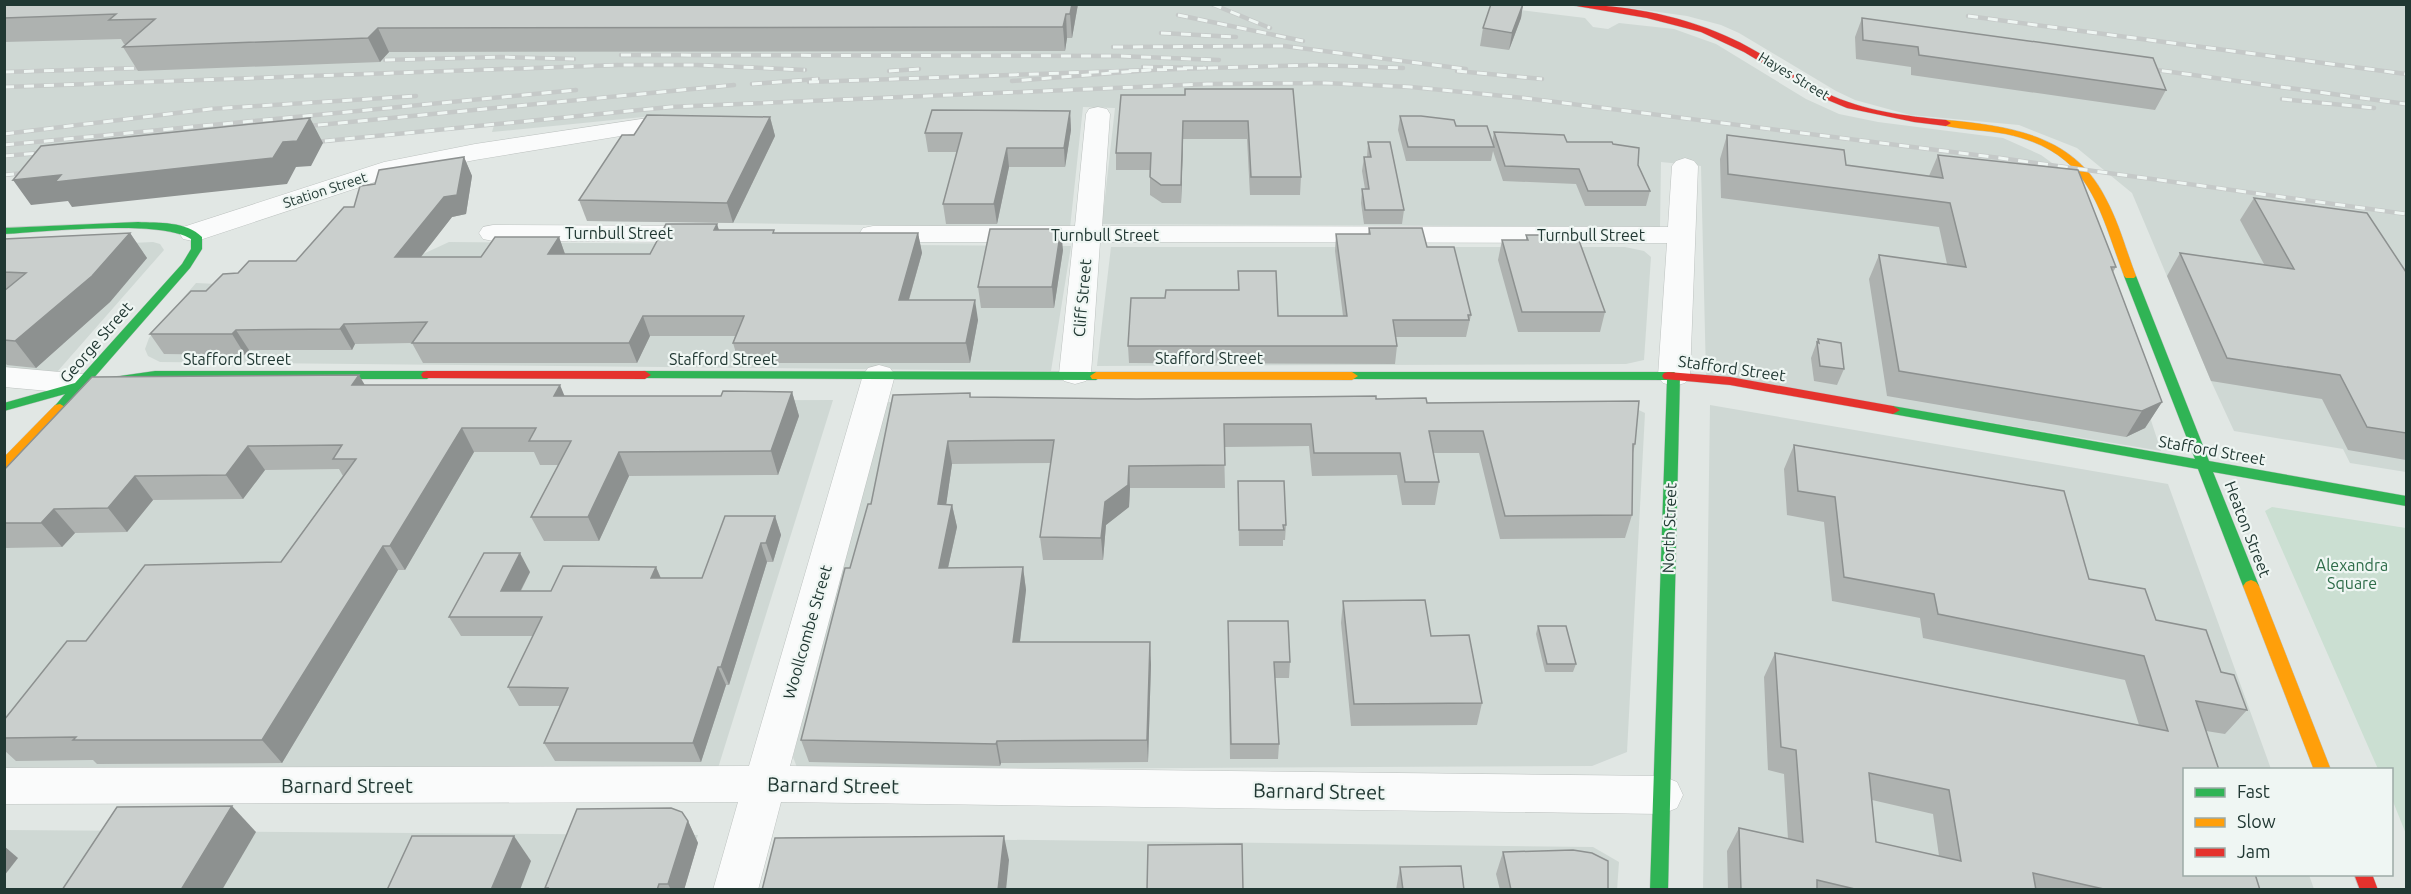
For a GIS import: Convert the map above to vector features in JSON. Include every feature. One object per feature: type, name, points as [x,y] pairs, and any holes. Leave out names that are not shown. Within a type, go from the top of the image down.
[{"type":"main road","name":"Hayes Street","points":[[1569,4],[1661,18],[1700,27],[1741,45],[1817,91],[1838,101],[1890,116],[1988,127],[2028,136],[2058,149],[2084,169]]},
{"type":"main road","name":"Heaton Street","points":[[2084,169],[2096,189],[2206,465],[2322,768]]},
{"type":"main road","points":[[4,231],[160,225],[177,226],[193,233]]},
{"type":"main road","name":"George Street","points":[[4,466],[82,384],[192,256],[197,241],[193,233]]},
{"type":"main road","name":"Stafford Street","points":[[4,407],[82,384],[132,376],[155,375],[1674,376],[1723,380],[2406,501]]},
{"type":"main road","name":"North Street","points":[[1659,890],[1674,376]]},
{"type":"street","name":"Cliff Street","points":[[1074,374],[1098,114]]},
{"type":"street","name":"Station Street","points":[[193,233],[384,170],[475,152],[648,125]]},
{"type":"street","name":"North Street","points":[[1674,376],[1684,166]]},
{"type":"street","name":"Turnbull Street","points":[[494,233],[731,234]]},
{"type":"street","name":"Turnbull Street","points":[[850,234],[1681,235]]},
{"type":"street","name":"Woollcombe Street","points":[[735,890],[879,375]]},
{"type":"street","points":[[4,378],[82,384]]},
{"type":"street","name":"Barnard Street","points":[[4,786],[764,784],[1662,795]]},
{"type":"shaded area","points":[[1470,4],[1585,18],[1593,27],[1608,29],[1619,23],[1674,29],[1716,44],[1806,99],[1839,114],[1878,122],[2003,138],[2041,155],[2063,171],[2117,316],[2161,451],[1706,375],[1701,166],[1661,162],[1660,227],[1102,224],[1115,108],[1083,107],[1070,228],[587,221],[653,116],[492,132],[494,125],[5,177],[4,5]]},
{"type":"shaded area","points":[[1608,5],[2406,5],[2406,472],[2350,463],[2343,449],[2234,431],[2132,193],[2077,148],[2019,125],[1910,115],[1855,100],[1739,33],[1721,25],[1687,16]]},
{"type":"shaded area","points":[[153,242],[160,244],[164,250],[57,372],[5,368],[5,249]]},
{"type":"shaded area","points":[[449,242],[1071,246],[1051,371],[160,362],[148,356],[145,349],[149,338],[196,283],[217,284],[423,254]]},
{"type":"shaded area","points":[[1111,247],[1625,247],[1644,251],[1651,257],[1644,360],[1626,364],[1097,366]]},
{"type":"shaded area","points":[[833,400],[718,768],[5,770],[4,488],[86,402]]},
{"type":"shaded area","points":[[882,402],[1622,402],[1645,413],[1627,752],[1592,766],[798,770],[793,757]]},
{"type":"shaded area","points":[[1710,405],[2168,484],[2271,768],[2183,768],[2183,876],[2309,876],[2314,889],[1703,890]]},
{"type":"shaded area","points":[[4,830],[698,835],[680,889],[5,890]]},
{"type":"shaded area","points":[[785,837],[1593,847],[1619,862],[1617,890],[767,890],[777,851]]},
{"type":"green space","name":"Alexandra Square","points":[[2272,507],[2406,528],[2406,834],[2393,802],[2393,768],[2378,768],[2265,511]]},
{"type":"building","points":[[4,4],[1072,4],[1070,14],[1066,14],[1063,27],[378,28],[368,38],[123,47],[155,19],[109,20],[116,14],[4,18]]},
{"type":"building","points":[[1491,4],[1523,4],[1512,33],[1483,28]]},
{"type":"building","points":[[1862,18],[2153,58],[2166,90],[1919,55],[1918,47],[1863,40]]},
{"type":"building","points":[[1185,89],[1293,89],[1301,177],[1251,177],[1248,121],[1183,121],[1181,185],[1161,185],[1150,177],[1151,153],[1116,153],[1121,95],[1185,95]]},
{"type":"building","points":[[932,110],[1070,111],[1064,148],[1007,148],[994,204],[943,204],[962,133],[925,133]]},
{"type":"building","points":[[647,115],[770,117],[727,203],[579,200],[622,135],[634,135]]},
{"type":"building","points":[[1400,116],[1454,120],[1456,126],[1487,126],[1494,147],[1408,147]]},
{"type":"building","points":[[310,118],[297,141],[283,142],[273,158],[55,182],[61,175],[13,180],[41,146]]},
{"type":"building","points":[[1494,132],[1564,135],[1567,142],[1612,142],[1639,148],[1638,165],[1650,191],[1588,191],[1579,169],[1505,166]]},
{"type":"building","points":[[1727,135],[1844,150],[1846,165],[1943,178],[1938,155],[2078,170],[2116,267],[2111,267],[2162,402],[2142,411],[1899,371],[1879,255],[1966,267],[1950,203],[1728,174]]},
{"type":"building","points":[[1368,142],[1390,142],[1404,210],[1365,210],[1362,189],[1369,189],[1364,157],[1371,157]]},
{"type":"building","points":[[464,157],[457,195],[444,197],[395,257],[481,257],[495,237],[559,237],[548,254],[650,254],[666,224],[717,224],[714,230],[774,230],[773,233],[918,233],[899,300],[975,300],[966,343],[733,343],[744,316],[643,316],[629,343],[412,343],[427,322],[344,324],[340,329],[236,330],[232,334],[150,334],[191,291],[206,291],[223,274],[238,273],[249,261],[296,261],[344,207],[354,207],[360,186],[375,184],[379,170]]},
{"type":"building","points":[[2254,198],[2367,213],[2406,272],[2406,433],[2367,427],[2340,375],[2227,358],[2180,253],[2294,269]]},
{"type":"building","points":[[1369,228],[1422,228],[1427,247],[1454,247],[1471,315],[1468,315],[1469,320],[1393,320],[1397,346],[1128,346],[1131,298],[1165,298],[1166,290],[1239,290],[1238,271],[1276,271],[1278,316],[1347,316],[1336,234],[1370,234]]},
{"type":"building","points":[[990,229],[1061,229],[1052,287],[978,287]]},
{"type":"building","points":[[130,233],[92,276],[15,341],[4,340],[4,291],[26,273],[4,272],[4,239]]},
{"type":"building","points":[[1526,235],[1577,235],[1605,312],[1522,312],[1502,240],[1528,240]]},
{"type":"building","points":[[1818,339],[1841,343],[1844,369],[1820,366]]},
{"type":"building","points":[[359,375],[352,385],[560,385],[554,396],[721,396],[723,391],[792,392],[771,451],[619,452],[588,517],[531,517],[571,441],[529,441],[536,428],[462,428],[390,546],[383,546],[262,740],[4,738],[4,720],[67,641],[86,641],[145,565],[281,562],[356,459],[333,459],[342,445],[248,446],[226,475],[135,476],[108,508],[54,509],[41,523],[4,523],[4,470],[92,377]]},
{"type":"building","points":[[970,393],[970,397],[1137,399],[1376,396],[1376,399],[1426,398],[1427,403],[1639,401],[1635,444],[1633,444],[1632,515],[1505,516],[1483,431],[1429,431],[1439,482],[1405,482],[1400,453],[1314,453],[1311,424],[1224,424],[1225,465],[1129,466],[1128,485],[1105,502],[1101,538],[1040,537],[1054,440],[948,441],[938,504],[952,505],[939,568],[1023,567],[1013,642],[1150,642],[1147,740],[997,741],[996,744],[801,740],[845,568],[850,568],[868,504],[871,504],[893,395]]},
{"type":"building","points":[[1794,445],[2064,491],[2089,579],[2145,589],[2156,620],[2206,630],[2221,672],[2234,675],[2247,710],[2196,701],[2218,768],[2183,768],[2183,876],[2256,876],[2260,890],[2108,890],[2033,873],[2036,890],[1859,890],[1817,880],[1817,890],[1741,890],[1739,828],[1803,842],[1796,750],[1781,747],[1775,653],[2168,731],[2144,656],[1938,614],[1934,594],[1844,577],[1835,497],[1798,491]],"holes":[[[1869,773],[1949,790],[1961,861],[1876,842]]]},
{"type":"building","points":[[1238,481],[1284,481],[1286,525],[1283,525],[1284,530],[1239,530]]},
{"type":"building","points":[[725,516],[775,516],[766,543],[761,543],[721,667],[718,667],[693,743],[544,743],[568,688],[508,687],[542,617],[449,617],[484,553],[520,553],[501,591],[551,591],[563,566],[656,567],[651,578],[702,578]]},
{"type":"building","points":[[1425,600],[1431,636],[1469,635],[1482,703],[1354,704],[1343,601]]},
{"type":"building","points":[[1228,621],[1288,621],[1290,662],[1274,662],[1279,744],[1231,744]]},
{"type":"building","points":[[1538,626],[1566,626],[1576,664],[1547,664]]},
{"type":"building","points":[[232,806],[181,890],[62,890],[117,807]]},
{"type":"building","points":[[671,808],[682,812],[688,821],[668,884],[659,884],[657,890],[547,890],[548,888],[545,888],[577,809]]},
{"type":"building","points":[[412,836],[514,836],[491,890],[387,890]]},
{"type":"building","points":[[1004,836],[998,890],[762,890],[775,838]]},
{"type":"building","points":[[1242,844],[1243,890],[1147,890],[1148,845]]},
{"type":"building","points":[[1573,850],[1592,853],[1608,861],[1608,890],[1511,890],[1503,852]]},
{"type":"building","points":[[1461,866],[1464,890],[1403,890],[1400,867]]},
{"type":"railway","points":[[1212,4],[1270,28]]},
{"type":"railway","points":[[1178,15],[1303,41]]},
{"type":"railway","points":[[1968,16],[2406,74]]},
{"type":"railway","points":[[1161,33],[1236,37]]},
{"type":"railway","points":[[1113,47],[1284,46],[1466,69]]},
{"type":"railway","points":[[621,55],[1118,56],[1219,60]]},
{"type":"railway","points":[[385,60],[501,57],[574,59]]},
{"type":"railway","points":[[4,87],[618,65],[697,65],[805,70]]},
{"type":"railway","points":[[1208,68],[1314,65],[1403,68]]},
{"type":"railway","points":[[1143,67],[1205,68],[1150,70]]},
{"type":"railway","points":[[4,72],[140,68]]},
{"type":"railway","points":[[2142,68],[2406,104]]},
{"type":"railway","points":[[889,71],[919,69]]},
{"type":"railway","points":[[809,82],[1150,70]]},
{"type":"railway","points":[[1012,81],[1150,70]]},
{"type":"railway","points":[[1457,71],[1542,79]]},
{"type":"railway","points":[[752,84],[818,79]]},
{"type":"railway","points":[[305,143],[670,107],[1207,84],[1325,83],[1411,87],[1524,98],[2000,158],[2406,214]]},
{"type":"railway","points":[[298,127],[734,85]]},
{"type":"railway","points":[[4,145],[576,90]]},
{"type":"railway","points":[[4,134],[210,109],[416,96]]},
{"type":"railway","points":[[2282,99],[2374,108]]},
{"type":"railway","points":[[4,156],[50,152]]},
{"type":"railway","points":[[4,175],[34,172]]},
{"type":"traffic: fast","points":[[4,231],[138,226],[165,227],[186,231],[196,237],[196,249],[186,266],[60,408]]},
{"type":"traffic: fast","points":[[2130,276],[2251,586]]},
{"type":"traffic: fast","points":[[4,407],[79,386],[155,375],[427,375]]},
{"type":"traffic: fast","points":[[645,375],[1096,376]]},
{"type":"traffic: fast","points":[[1352,376],[1668,376]]},
{"type":"traffic: fast","points":[[1659,890],[1674,376]]},
{"type":"traffic: fast","points":[[1893,410],[2406,501]]},
{"type":"traffic: slow","points":[[1946,123],[2010,132],[2050,146],[2068,157],[2083,171],[2096,189],[2130,276]]},
{"type":"traffic: slow","points":[[1096,376],[1352,376]]},
{"type":"traffic: slow","points":[[4,466],[60,408]]},
{"type":"traffic: slow","points":[[2251,586],[2322,768]]},
{"type":"traffic: jam","points":[[1569,4],[1647,15],[1685,24],[1722,37],[1836,101],[1882,114],[1946,123]]},
{"type":"traffic: jam","points":[[427,375],[645,375]]},
{"type":"traffic: jam","points":[[1668,376],[1730,381],[1893,410]]},
{"type":"traffic: jam","points":[[2364,876],[2369,890]]}]
